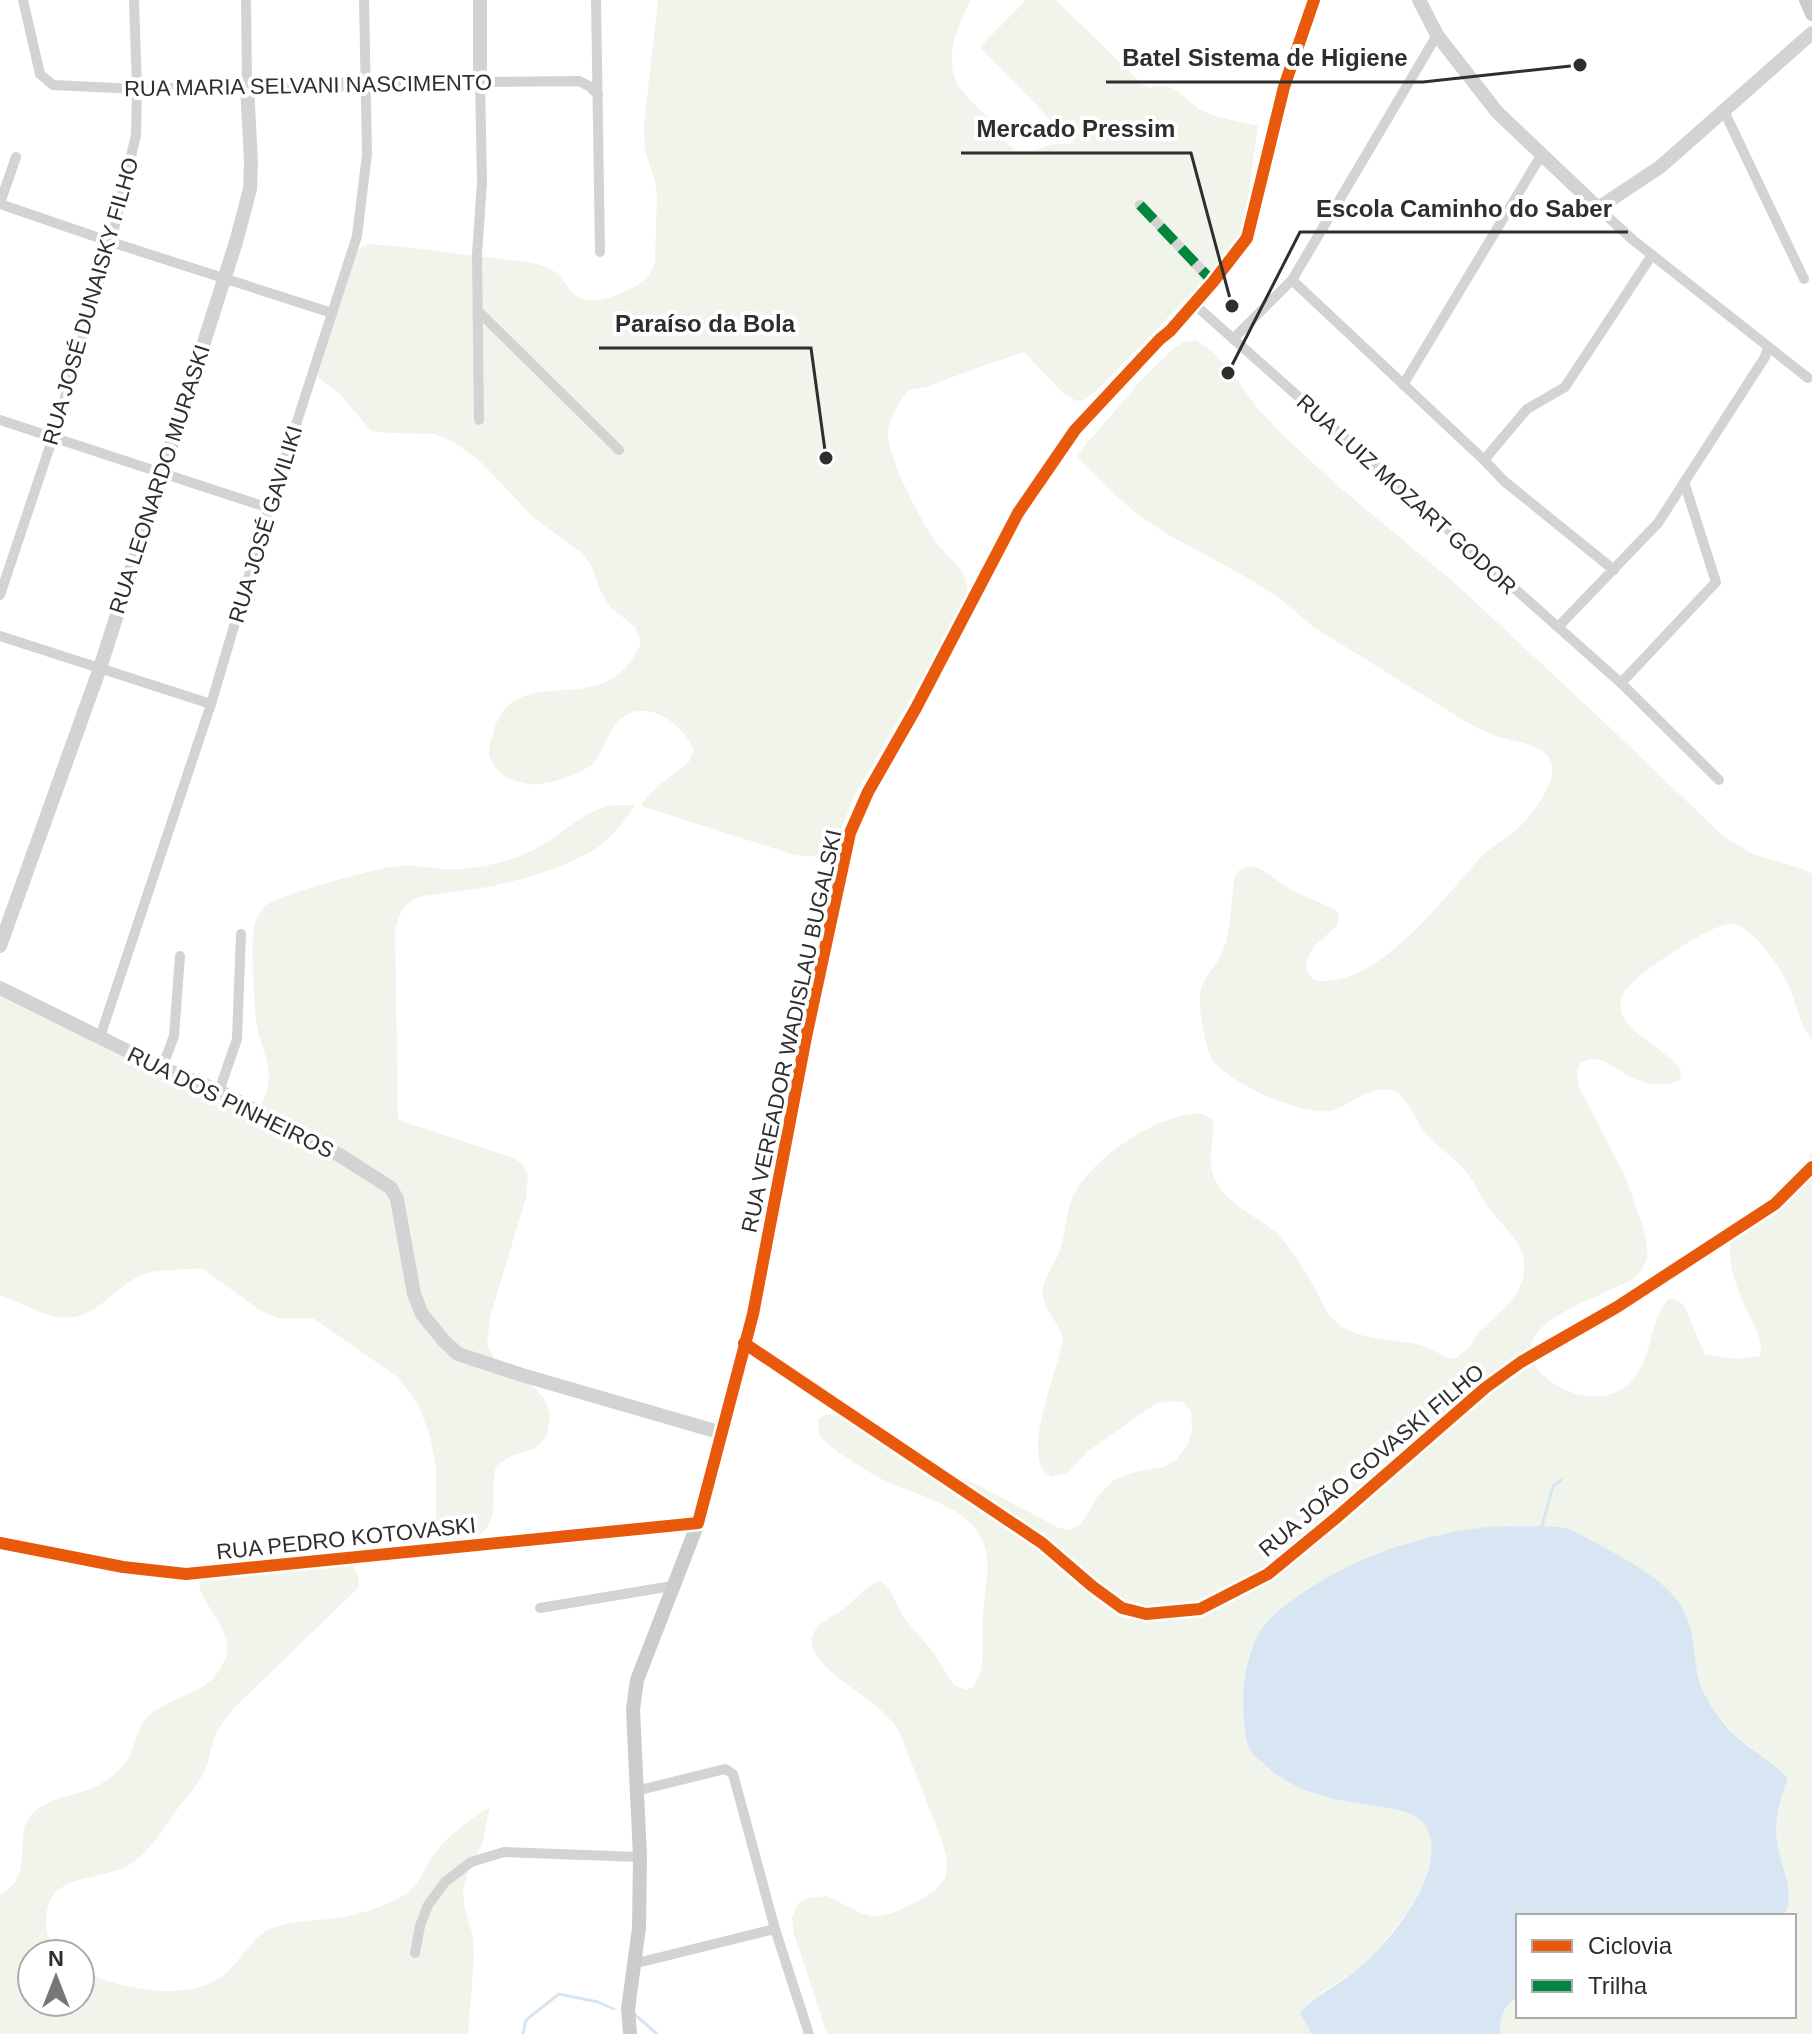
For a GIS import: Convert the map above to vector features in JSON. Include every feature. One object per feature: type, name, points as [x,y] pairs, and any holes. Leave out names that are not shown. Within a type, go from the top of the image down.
[{"type":"main road","name":"RUA VEREADOR WADISLAU BUGALSKI","points":[[630,2034],[628,2009],[639,1928],[640,1857],[633,1709],[637,1680],[698,1523],[753,1314],[812,1006],[850,833],[868,792],[916,708],[1018,513],[1075,430],[1194,304],[1247,238],[1284,87],[1314,0]]},
{"type":"main road","points":[[1806,0],[1812,14]]},
{"type":"street","name":"RUA MARIA SELVANI NASCIMENTO","points":[[23,0],[40,74],[53,85],[137,89],[579,81],[598,95]]},
{"type":"street","name":"RUA JOSÉ DUNAISKY FILHO","points":[[0,595],[53,437],[111,242],[136,135],[134,0]]},
{"type":"street","name":"RUA LEONARDO MURASKI","points":[[0,946],[100,668],[236,242],[250,189],[246,0]]},
{"type":"street","name":"RUA JOSÉ GAVILIKI","points":[[100,1037],[211,704],[269,508],[357,236],[367,154],[364,0]]},
{"type":"street","points":[[479,420],[477,254],[482,182],[480,0]]},
{"type":"street","points":[[596,0],[600,252]]},
{"type":"street","points":[[1419,0],[1437,35],[1497,112],[1633,240],[1808,378]]},
{"type":"street","points":[[1598,208],[1660,167],[1812,33]]},
{"type":"street","points":[[1233,339],[1292,280],[1437,35]]},
{"type":"street","points":[[1724,111],[1804,279]]},
{"type":"street","points":[[1403,385],[1542,154]]},
{"type":"street","points":[[16,157],[0,203],[332,313]]},
{"type":"street","points":[[1140,205],[1213,282]]},
{"type":"street","points":[[1484,460],[1527,409],[1565,387],[1652,255]]},
{"type":"street","points":[[1292,280],[1504,481],[1614,570]]},
{"type":"street","name":"RUA LUIZ MOZART GODOR","points":[[1194,304],[1621,683],[1719,780]]},
{"type":"street","points":[[478,311],[619,450]]},
{"type":"street","points":[[1558,627],[1658,523],[1765,357],[1768,347]]},
{"type":"street","points":[[0,420],[269,508]]},
{"type":"street","points":[[1621,683],[1716,582],[1684,482]]},
{"type":"street","points":[[0,636],[211,704]]},
{"type":"street","points":[[219,1091],[237,1039],[241,934]]},
{"type":"street","points":[[162,1068],[174,1036],[180,956]]},
{"type":"street","name":"RUA DOS PINHEIROS","points":[[0,988],[162,1068],[219,1091],[341,1156],[391,1188],[397,1199],[414,1294],[422,1314],[458,1354],[722,1433]]},
{"type":"street","name":"RUA JOÃO GOVASKI FILHO","points":[[744,1343],[1042,1543],[1122,1608],[1146,1614],[1200,1609],[1268,1574],[1485,1388],[1521,1362],[1617,1307],[1775,1204],[1812,1167]]},
{"type":"street","name":"RUA PEDRO KOTOVASKI","points":[[0,1543],[123,1567],[186,1574],[698,1523]]},
{"type":"street","points":[[540,1608],[672,1586]]},
{"type":"street","points":[[636,1791],[725,1769],[733,1774],[775,1929],[809,2034]]},
{"type":"street","points":[[415,1953],[428,1905],[445,1882],[471,1862],[504,1852],[640,1857]]},
{"type":"street","points":[[633,1964],[775,1929]]},
{"type":"shaded area","points":[[658,0],[971,0],[954,44],[952,67],[955,78],[963,92],[1006,142],[1023,152],[1056,144],[1074,144],[980,47],[1026,0],[1056,0],[1143,85],[1174,89],[1207,113],[1258,126],[1245,218],[1239,238],[1199,286],[1097,390],[1084,400],[1077,401],[1063,393],[1024,352],[926,387],[908,390],[899,404],[888,429],[892,455],[906,490],[925,524],[964,575],[967,593],[961,611],[853,799],[839,833],[828,848],[814,856],[795,855],[641,806],[661,784],[689,762],[694,750],[675,725],[657,713],[636,711],[620,719],[596,760],[584,770],[565,778],[528,784],[499,772],[491,761],[489,750],[499,717],[508,705],[534,694],[579,689],[610,680],[629,664],[638,650],[641,642],[635,627],[610,607],[592,567],[582,553],[534,518],[481,462],[452,441],[434,434],[371,431],[340,394],[316,376],[354,251],[368,244],[527,262],[550,269],[571,291],[590,300],[625,292],[648,276],[655,262],[657,197],[645,151],[644,125]]},
{"type":"shaded area","points":[[1196,340],[1212,351],[1257,408],[1285,437],[1338,486],[1457,585],[1723,836],[1753,854],[1812,874],[1812,1038],[1801,1021],[1787,982],[1769,954],[1755,937],[1730,924],[1694,939],[1663,959],[1638,977],[1622,996],[1624,1019],[1675,1063],[1681,1070],[1680,1080],[1664,1084],[1648,1083],[1600,1060],[1581,1062],[1577,1071],[1578,1085],[1625,1176],[1643,1227],[1647,1259],[1633,1279],[1567,1310],[1544,1325],[1536,1334],[1531,1349],[1534,1363],[1544,1376],[1559,1387],[1577,1394],[1596,1396],[1614,1393],[1630,1383],[1637,1374],[1657,1319],[1668,1299],[1674,1298],[1684,1305],[1705,1355],[1740,1359],[1760,1356],[1759,1338],[1731,1267],[1733,1233],[1749,1211],[1801,1171],[1812,1151],[1812,2034],[1500,2034],[1503,2012],[1516,1999],[1516,2018],[1796,2018],[1796,1914],[1786,1914],[1789,1898],[1776,1829],[1788,1778],[1738,1738],[1714,1711],[1699,1683],[1689,1622],[1673,1595],[1642,1569],[1568,1528],[1539,1526],[1476,1528],[1346,1568],[1307,1590],[1270,1618],[1249,1654],[1243,1698],[1244,1726],[1251,1751],[1269,1769],[1285,1781],[1311,1793],[1412,1814],[1430,1833],[1432,1854],[1426,1877],[1409,1911],[1373,1955],[1300,2012],[1312,2034],[827,2034],[794,1934],[792,1918],[798,1904],[806,1899],[825,1896],[875,1917],[895,1912],[935,1891],[946,1877],[947,1859],[899,1731],[878,1707],[823,1664],[812,1644],[813,1634],[821,1623],[880,1581],[889,1589],[903,1617],[933,1652],[954,1685],[966,1690],[972,1688],[982,1663],[987,1562],[984,1544],[977,1530],[966,1519],[938,1502],[877,1477],[839,1453],[821,1437],[817,1420],[823,1415],[837,1414],[932,1465],[972,1482],[1059,1528],[1070,1530],[1081,1524],[1098,1496],[1115,1479],[1164,1467],[1176,1460],[1188,1444],[1192,1428],[1191,1411],[1183,1402],[1155,1404],[1087,1452],[1067,1473],[1051,1477],[1043,1469],[1038,1455],[1038,1440],[1063,1338],[1044,1302],[1043,1289],[1060,1250],[1073,1196],[1090,1172],[1129,1139],[1158,1124],[1187,1115],[1202,1114],[1212,1119],[1211,1167],[1218,1186],[1234,1203],[1283,1240],[1330,1315],[1346,1329],[1366,1336],[1420,1345],[1454,1359],[1507,1305],[1520,1287],[1523,1276],[1522,1253],[1516,1241],[1490,1210],[1468,1174],[1428,1136],[1403,1097],[1383,1089],[1329,1111],[1301,1108],[1246,1086],[1218,1066],[1209,1052],[1201,1019],[1201,991],[1223,952],[1237,872],[1247,867],[1257,868],[1295,892],[1339,913],[1337,926],[1315,945],[1307,959],[1306,969],[1314,980],[1338,980],[1362,971],[1385,956],[1430,915],[1484,854],[1527,819],[1546,791],[1552,765],[1544,752],[1528,744],[1496,736],[1467,722],[1312,626],[1253,581],[1167,534],[1137,514],[1076,456],[1144,377],[1183,342]]},
{"type":"shaded area","points":[[612,805],[635,805],[609,838],[586,854],[542,873],[509,882],[418,897],[402,910],[395,930],[398,1120],[514,1158],[523,1165],[528,1175],[526,1198],[490,1317],[487,1345],[495,1360],[535,1388],[545,1400],[550,1414],[547,1436],[534,1449],[513,1455],[496,1466],[491,1520],[480,1534],[464,1543],[436,1550],[436,1468],[430,1436],[420,1409],[396,1376],[313,1318],[278,1318],[262,1312],[202,1268],[145,1274],[123,1286],[94,1309],[72,1317],[51,1315],[0,1295],[0,993],[256,1120],[269,1079],[257,1026],[253,973],[254,931],[264,907],[306,889],[386,868],[464,869],[503,862],[539,847],[582,817]]},
{"type":"shaded area","points":[[1497,1527],[1569,1529],[1649,1574],[1682,1607],[1691,1630],[1699,1678],[1709,1703],[1735,1736],[1788,1778],[1776,1829],[1789,1898],[1786,1914],[1516,1914],[1516,1999],[1503,2012],[1500,2034],[1312,2034],[1300,2013],[1367,1961],[1395,1930],[1408,1912],[1427,1873],[1431,1854],[1430,1836],[1423,1823],[1411,1814],[1310,1792],[1280,1777],[1253,1755],[1246,1737],[1243,1700],[1246,1670],[1255,1641],[1262,1628],[1279,1610],[1318,1583],[1359,1561],[1426,1538]]},
{"type":"shaded area","points":[[347,1558],[358,1574],[359,1587],[222,1723],[201,1778],[148,1849],[126,1867],[79,1880],[59,1890],[52,1897],[46,1912],[49,1938],[16,1938],[16,2018],[96,2018],[96,1976],[153,1990],[193,1989],[210,1983],[225,1974],[258,1937],[272,1928],[355,1915],[407,1893],[444,1843],[490,1807],[482,1844],[463,1888],[474,1958],[468,2034],[0,2034],[0,1895],[18,1876],[26,1823],[32,1814],[48,1803],[96,1787],[110,1778],[127,1761],[147,1718],[161,1707],[208,1683],[216,1675],[227,1656],[228,1646],[199,1581],[201,1570],[209,1563],[226,1559]]},
{"type":"waterway","points":[[1541,1530],[1553,1486],[1561,1480]]},
{"type":"waterway","points":[[523,2034],[526,2020],[559,1994],[598,2002],[614,2009]]},
{"type":"waterway","points":[[633,2013],[657,2034]]},
{"type":"marked path","points":[[1140,205],[1213,282]]},
{"type":"cycle path","points":[[0,1543],[123,1567],[186,1574],[698,1523],[753,1314],[806,1037],[850,833],[868,792],[916,708],[1018,513],[1075,430],[1170,331],[1247,238],[1284,87],[1314,0]]},
{"type":"cycle path","points":[[744,1343],[1042,1543],[1122,1608],[1146,1614],[1200,1609],[1268,1574],[1485,1388],[1521,1362],[1617,1307],[1775,1204],[1812,1167]]},
{"type":"place","name":"Batel Sistema de Higiene","points":[[1580,65]]},
{"type":"place","name":"Mercado Pressim","points":[[1232,306]]},
{"type":"place","name":"Escola Caminho do Saber","points":[[1228,373]]},
{"type":"place","name":"Paraíso da Bola","points":[[826,458]]}]
